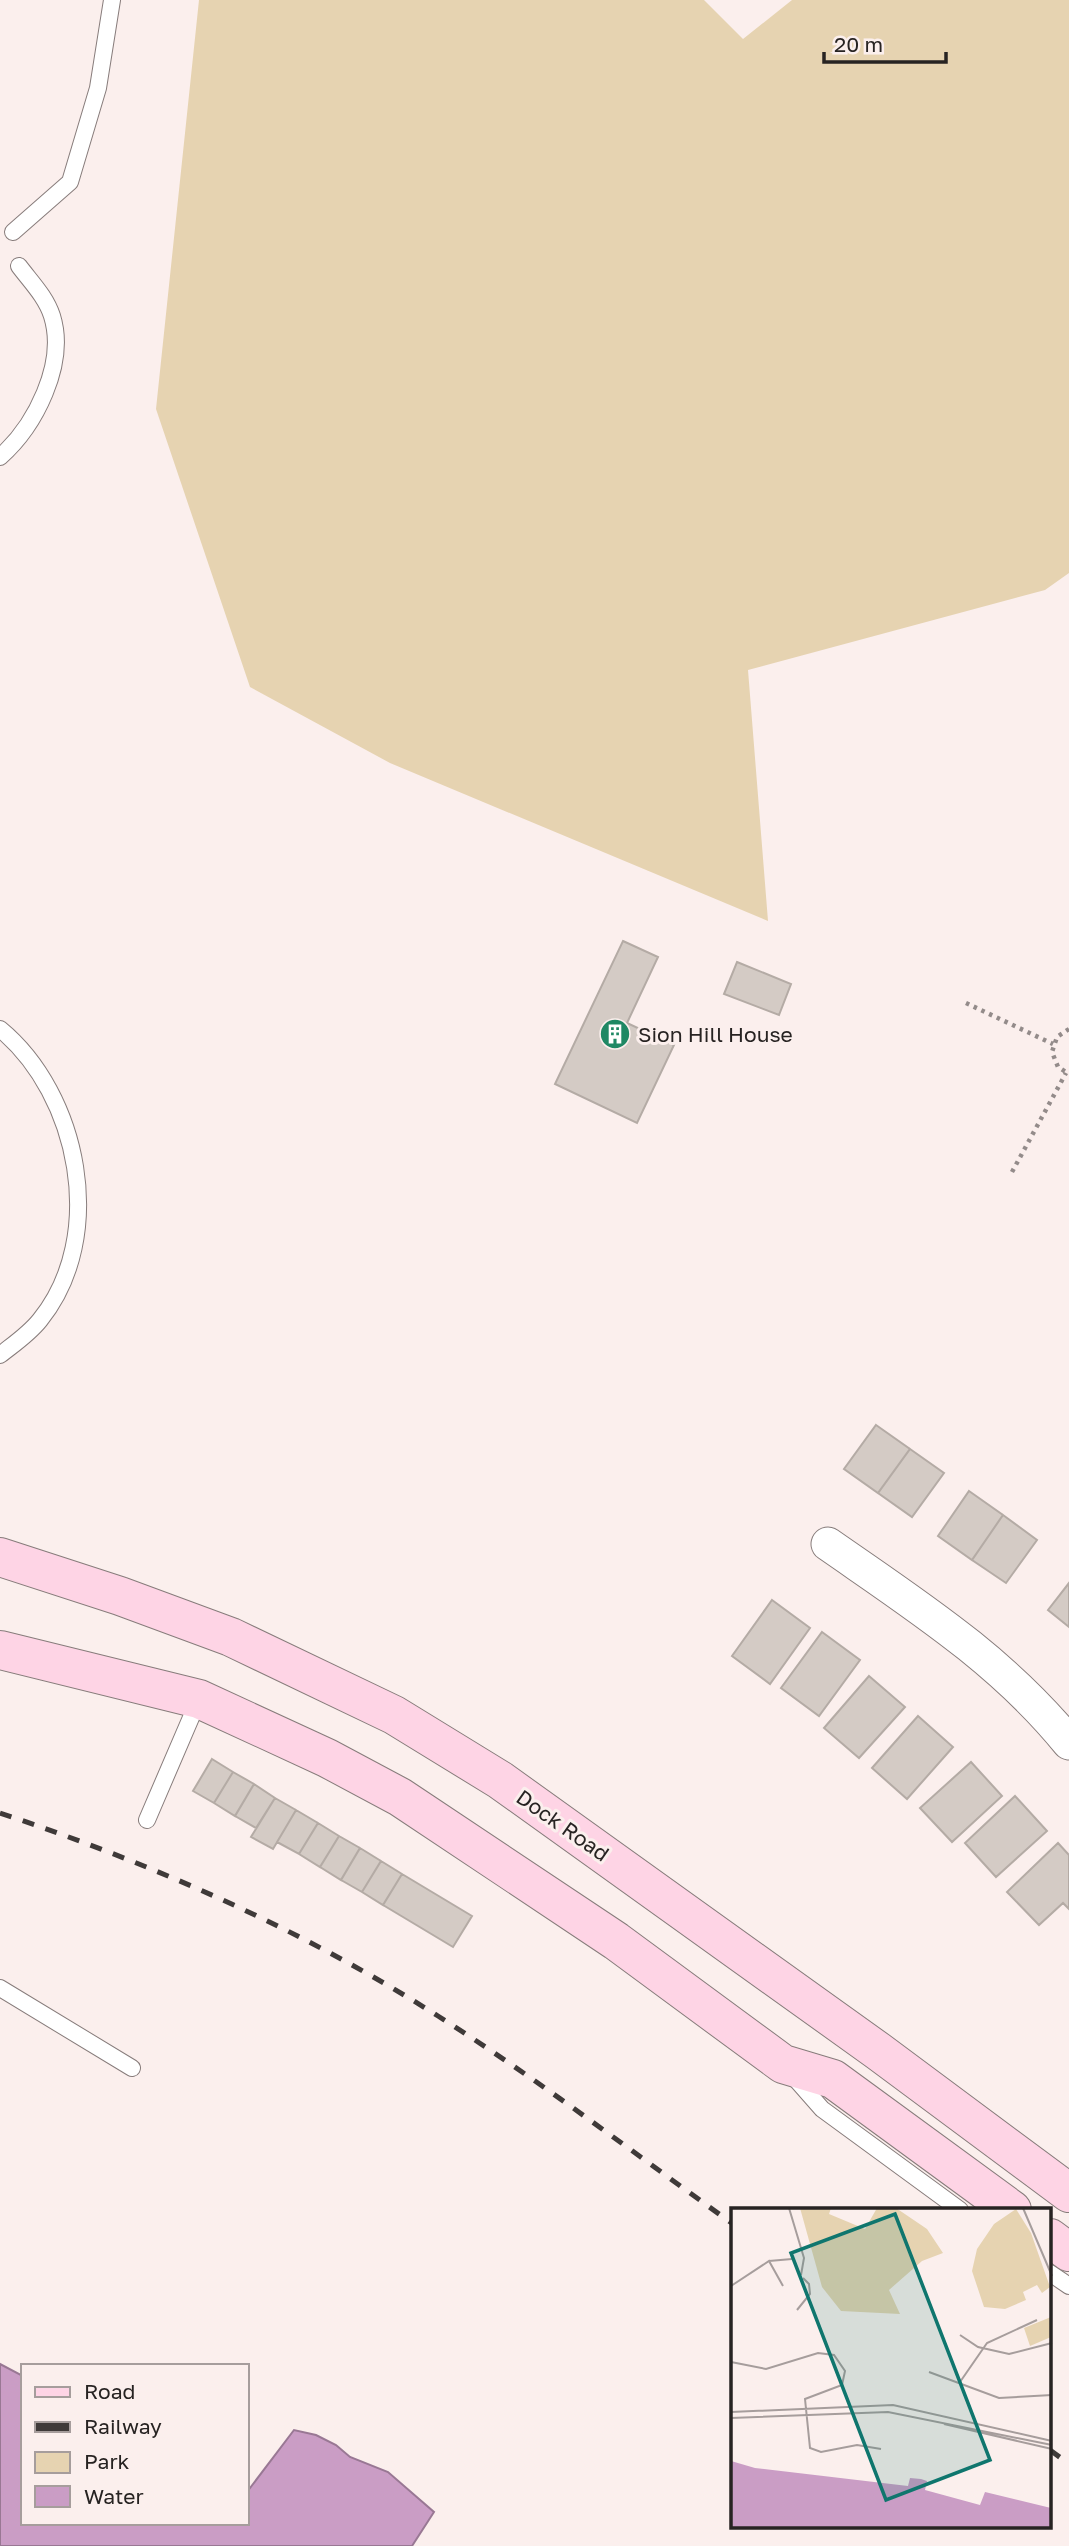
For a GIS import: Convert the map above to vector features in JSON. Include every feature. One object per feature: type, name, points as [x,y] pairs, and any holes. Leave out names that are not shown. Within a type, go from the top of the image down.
[{"type":"main road","name":"Dock Road","points":[[0,1558],[120,1596],[231,1637],[394,1715],[521,1795],[878,2051],[1069,2193]]},
{"type":"main road","points":[[0,1650],[199,1699],[327,1758],[400,1797],[616,1941],[783,2064],[833,2079],[1009,2208]]},
{"type":"main road","points":[[1052,2239],[1069,2252]]},
{"type":"street","points":[[828,1544],[993,1664],[1044,1713],[1068,1741]]},
{"type":"lane","points":[[13,232],[70,182],[98,88],[112,0]]},
{"type":"lane","points":[[0,457],[23,432],[34,413],[54,355],[55,326],[51,312],[19,266]]},
{"type":"lane","points":[[0,1029],[36,1065],[51,1092],[71,1149],[78,1205],[75,1242],[54,1299],[40,1320],[0,1355]]},
{"type":"lane","points":[[147,1820],[199,1699]]},
{"type":"lane","points":[[0,1988],[132,2068]]},
{"type":"lane","points":[[783,2064],[822,2109],[957,2208]]},
{"type":"lane","points":[[1052,2274],[1069,2286]]},
{"type":"path","points":[[966,1003],[1053,1044]]},
{"type":"path","points":[[1012,1172],[1067,1073],[1054,1060],[1053,1044],[1057,1037],[1069,1029]]},
{"type":"green space","points":[[199,0],[704,0],[743,39],[792,0],[1069,0],[1069,573],[1045,590],[748,670],[768,921],[390,763],[250,687],[156,409]]},
{"type":"water","points":[[0,2364],[21,2375],[21,2525],[248,2525],[248,2491],[294,2430],[316,2435],[336,2445],[350,2457],[388,2472],[434,2512],[412,2546],[0,2546]]},
{"type":"building","name":"Sion Hill House","points":[[623,941],[658,957],[627,1023],[674,1045],[637,1123],[555,1084]]},
{"type":"building","points":[[737,962],[791,984],[779,1015],[724,994]]},
{"type":"building","points":[[876,1425],[910,1449],[878,1493],[844,1469]]},
{"type":"building","points":[[910,1449],[944,1473],[912,1517],[878,1493]]},
{"type":"building","points":[[969,1491],[1003,1515],[972,1560],[938,1536]]},
{"type":"building","points":[[1003,1515],[1037,1540],[1006,1583],[972,1560]]},
{"type":"building","points":[[1069,1583],[1069,1627],[1048,1610]]},
{"type":"building","points":[[772,1600],[810,1628],[770,1684],[732,1656]]},
{"type":"building","points":[[822,1632],[860,1660],[819,1716],[781,1688]]},
{"type":"building","points":[[869,1676],[905,1707],[859,1758],[824,1728]]},
{"type":"building","points":[[918,1716],[953,1747],[907,1799],[872,1768]]},
{"type":"building","points":[[212,1759],[233,1772],[214,1803],[193,1791]]},
{"type":"building","points":[[971,1762],[1002,1796],[952,1842],[920,1808]]},
{"type":"building","points":[[233,1772],[254,1784],[235,1816],[214,1803]]},
{"type":"building","points":[[254,1784],[275,1798],[256,1828],[235,1816]]},
{"type":"building","points":[[1015,1796],[1047,1831],[996,1877],[965,1843]]},
{"type":"building","points":[[275,1798],[296,1810],[273,1849],[251,1837]]},
{"type":"building","points":[[296,1810],[318,1823],[299,1854],[277,1842]]},
{"type":"building","points":[[318,1823],[339,1836],[320,1867],[299,1854]]},
{"type":"building","points":[[339,1836],[360,1848],[341,1880],[320,1867]]},
{"type":"building","points":[[1058,1843],[1069,1855],[1069,1909],[1063,1903],[1039,1925],[1007,1892]]},
{"type":"building","points":[[360,1848],[381,1861],[362,1892],[341,1880]]},
{"type":"building","points":[[381,1861],[402,1874],[383,1905],[362,1892]]},
{"type":"building","points":[[402,1874],[472,1916],[453,1947],[383,1905]]},
{"type":"railway","points":[[0,1813],[114,1854],[225,1901],[386,1984],[476,2040],[550,2091],[731,2223]]},
{"type":"railway","points":[[1052,2451],[1069,2464]]},
{"type":"place","name":"Sion Hill House","points":[[615,1034]]}]
